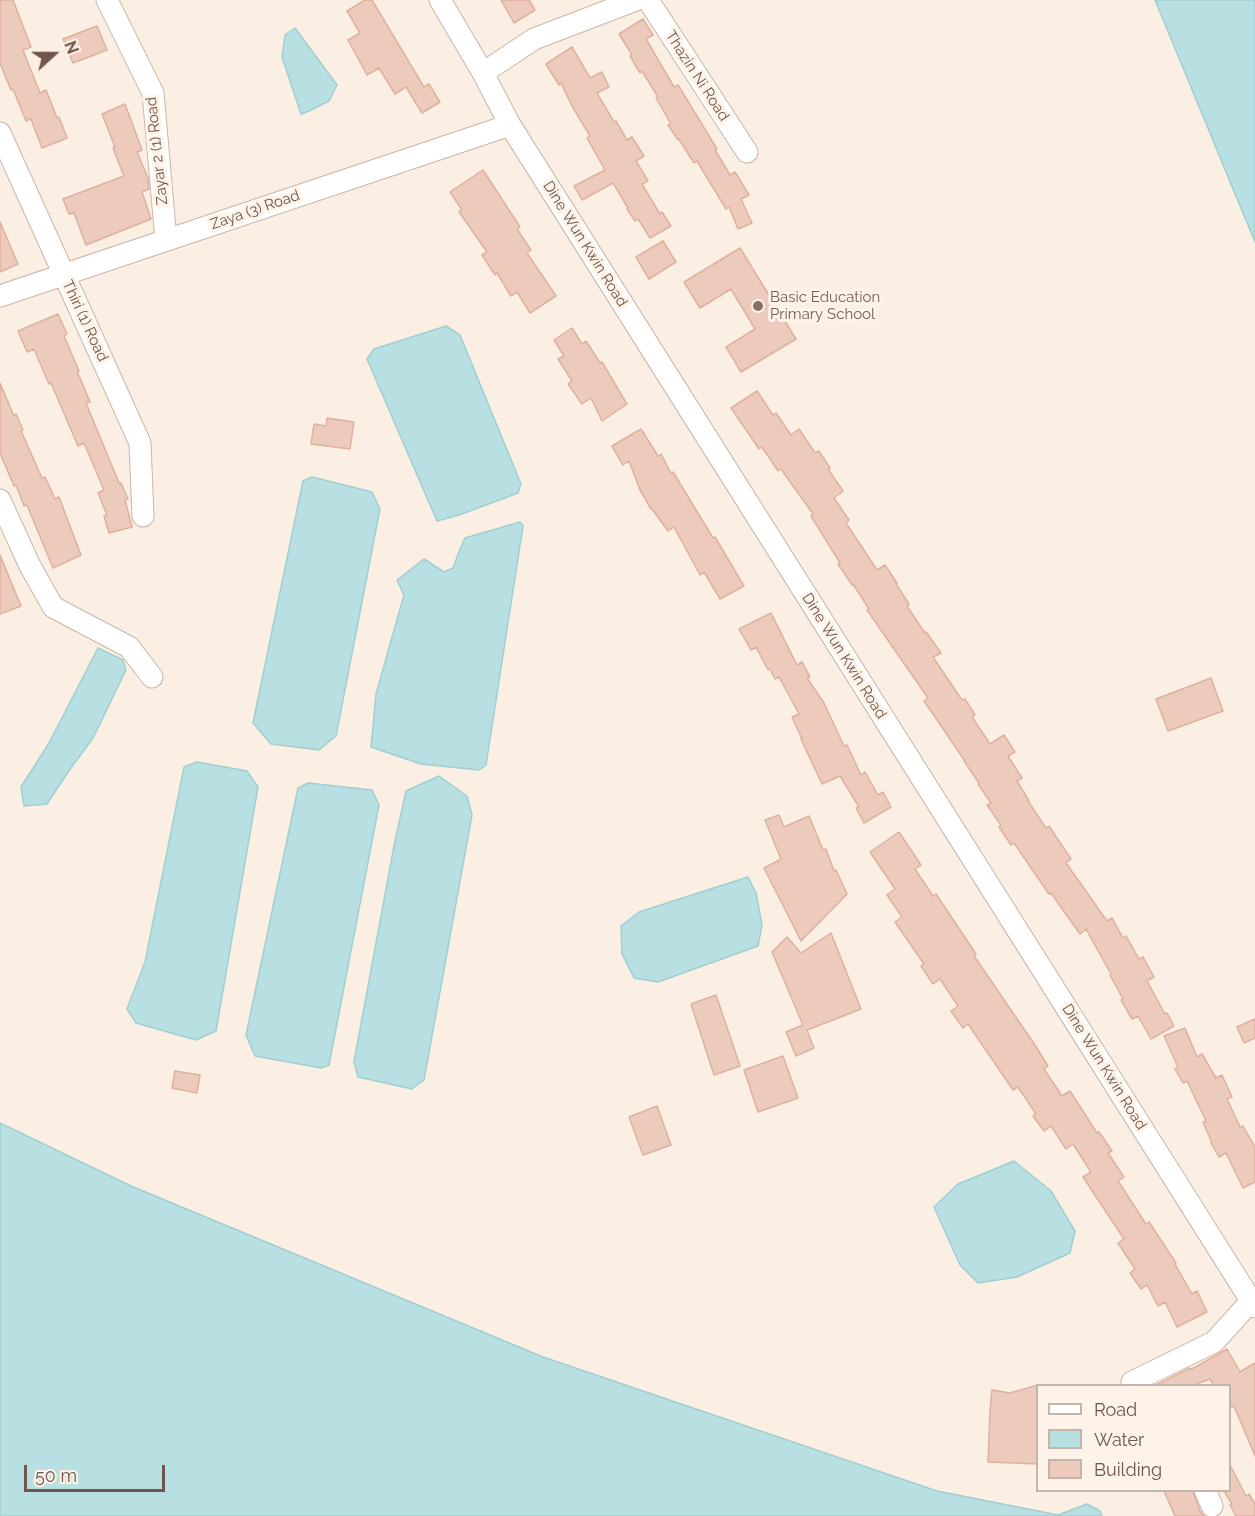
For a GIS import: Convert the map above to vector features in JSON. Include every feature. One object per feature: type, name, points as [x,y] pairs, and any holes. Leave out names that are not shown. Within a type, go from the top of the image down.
[{"type":"street","name":"Zayar 2 (1) Road","points":[[107,0],[153,93],[166,240]]},
{"type":"street","name":"Dine Wun Kwin Road","points":[[440,0],[483,73],[510,125],[1253,1304]]},
{"type":"street","points":[[483,73],[534,39],[636,0]]},
{"type":"street","name":"Thazin Ni Road","points":[[648,0],[747,152]]},
{"type":"street","name":"Zaya (3) Road","points":[[0,296],[510,125]]},
{"type":"street","name":"Thiri (1) Road","points":[[0,133],[140,443],[143,516]]},
{"type":"street","points":[[0,500],[29,564],[53,607],[129,646],[152,677]]},
{"type":"street","points":[[1133,1384],[1132,1382],[1214,1342],[1253,1304]]},
{"type":"water","points":[[1155,0],[1255,0],[1255,242]]},
{"type":"water","points":[[295,28],[337,85],[329,101],[301,114],[282,57],[285,35]]},
{"type":"water","points":[[446,326],[460,335],[521,484],[518,493],[437,521],[367,359],[374,349]]},
{"type":"water","points":[[312,477],[372,492],[380,509],[336,736],[319,750],[271,744],[253,723],[303,481]]},
{"type":"water","points":[[520,522],[523,526],[486,765],[479,770],[421,764],[371,747],[376,694],[404,595],[397,580],[424,559],[444,572],[453,568],[465,538]]},
{"type":"water","points":[[98,648],[123,660],[126,670],[93,738],[47,804],[24,806],[21,787],[49,743]]},
{"type":"water","points":[[197,762],[247,771],[258,787],[216,1031],[196,1040],[136,1023],[127,1009],[145,962],[184,767]]},
{"type":"water","points":[[439,776],[467,796],[472,815],[424,1080],[412,1089],[358,1077],[354,1062],[406,791]]},
{"type":"water","points":[[308,783],[372,790],[379,805],[329,1065],[321,1068],[255,1056],[246,1035],[298,788]]},
{"type":"water","points":[[748,877],[756,893],[762,925],[758,946],[658,982],[634,978],[622,954],[621,926],[639,912]]},
{"type":"water","points":[[0,1123],[131,1186],[543,1357],[937,1491],[1058,1515],[1087,1504],[1100,1511],[1102,1516],[0,1516]]},
{"type":"water","points":[[1014,1161],[1051,1191],[1075,1231],[1070,1253],[1017,1277],[978,1283],[960,1265],[934,1207],[958,1184]]},
{"type":"building","points":[[0,0],[13,0],[31,47],[23,50],[40,93],[46,90],[67,138],[42,148],[31,119],[26,121],[0,63]]},
{"type":"building","points":[[365,0],[372,0],[424,87],[429,84],[440,102],[422,113],[406,87],[395,94],[379,68],[367,75],[348,40],[360,33],[347,11]]},
{"type":"building","points":[[501,0],[529,0],[535,10],[514,23]]},
{"type":"building","points":[[643,19],[653,35],[646,39],[674,87],[678,85],[730,175],[735,172],[749,195],[741,199],[752,223],[738,229],[729,207],[726,209],[697,161],[694,163],[668,125],[671,124],[656,98],[658,97],[630,56],[632,55],[619,34]]},
{"type":"building","points":[[97,26],[107,50],[73,63],[63,39]]},
{"type":"building","points":[[572,47],[590,78],[602,72],[609,87],[597,93],[627,140],[632,137],[644,156],[636,161],[648,181],[642,184],[660,214],[662,212],[671,226],[650,238],[638,219],[635,221],[613,183],[582,200],[574,186],[605,170],[587,138],[590,136],[561,83],[559,85],[546,64]]},
{"type":"building","points":[[125,104],[142,150],[137,152],[148,178],[149,189],[142,192],[151,219],[86,245],[74,213],[69,214],[63,199],[124,176],[102,114]]},
{"type":"building","points":[[483,170],[520,227],[517,229],[531,250],[527,253],[556,296],[530,313],[517,292],[511,296],[497,273],[495,275],[482,255],[487,252],[459,212],[462,210],[450,192]]},
{"type":"building","points":[[0,222],[18,264],[0,272]]},
{"type":"building","points":[[663,241],[676,262],[649,279],[636,257]]},
{"type":"building","points":[[740,248],[796,339],[741,372],[726,347],[755,329],[731,289],[700,308],[684,282]]},
{"type":"building","points":[[58,314],[67,334],[64,336],[90,402],[86,403],[119,483],[128,499],[125,500],[132,527],[109,533],[104,516],[107,515],[98,493],[104,490],[84,443],[78,446],[34,349],[27,352],[18,331]]},
{"type":"building","points":[[572,328],[582,344],[586,341],[600,363],[602,362],[627,404],[602,421],[591,398],[582,404],[568,384],[572,381],[558,359],[564,356],[554,340]]},
{"type":"building","points":[[0,383],[14,416],[16,414],[42,478],[45,477],[55,499],[59,497],[81,555],[53,568],[27,505],[24,506],[0,453]]},
{"type":"building","points":[[757,391],[773,415],[776,413],[791,435],[799,429],[815,453],[819,451],[843,491],[834,498],[849,520],[846,523],[877,570],[885,565],[897,583],[909,604],[907,606],[941,653],[933,657],[962,700],[965,699],[975,715],[972,717],[990,744],[1004,735],[1015,752],[1008,756],[1022,778],[1017,781],[1028,801],[1046,828],[1049,826],[1071,859],[1066,863],[1107,921],[1112,918],[1123,938],[1126,936],[1139,959],[1143,957],[1154,977],[1147,981],[1174,1026],[1151,1039],[1138,1016],[1132,1019],[1086,929],[1080,934],[1014,843],[1011,845],[999,827],[1001,825],[987,805],[991,803],[924,701],[928,698],[838,564],[840,563],[811,516],[813,514],[781,469],[778,471],[762,447],[759,449],[731,408]]},
{"type":"building","points":[[327,418],[354,422],[350,449],[311,444],[314,424],[326,426]]},
{"type":"building","points":[[641,429],[658,456],[661,454],[671,473],[673,472],[744,586],[720,599],[704,572],[700,575],[674,527],[668,531],[651,509],[640,490],[629,461],[623,465],[612,446]]},
{"type":"building","points":[[0,555],[21,606],[0,614]]},
{"type":"building","points":[[771,613],[797,665],[802,662],[810,677],[807,678],[824,703],[844,746],[847,745],[861,775],[865,772],[878,795],[883,792],[891,807],[864,823],[856,808],[859,807],[840,776],[822,784],[792,717],[799,714],[779,677],[775,679],[756,647],[751,650],[739,629]]},
{"type":"building","points":[[1211,678],[1223,711],[1168,731],[1156,699]]},
{"type":"building","points":[[779,815],[784,827],[809,816],[823,850],[826,849],[834,871],[836,870],[847,894],[801,941],[764,868],[781,859],[765,820]]},
{"type":"building","points":[[899,832],[921,865],[915,869],[933,896],[936,894],[976,954],[974,956],[1035,1045],[1048,1066],[1044,1069],[1062,1096],[1070,1091],[1097,1133],[1099,1132],[1112,1151],[1108,1153],[1124,1177],[1118,1181],[1146,1224],[1149,1222],[1176,1263],[1192,1294],[1197,1291],[1207,1312],[1177,1327],[1165,1302],[1158,1306],[1147,1285],[1141,1289],[1130,1273],[1135,1269],[1118,1243],[1124,1239],[1083,1177],[1091,1172],[1073,1144],[1066,1149],[1051,1126],[1044,1131],[1033,1116],[1036,1114],[1018,1087],[1013,1090],[968,1024],[963,1028],[951,1011],[958,1006],[940,979],[933,984],[921,966],[924,964],[895,922],[902,917],[887,895],[895,889],[870,852]]},
{"type":"building","points":[[831,933],[861,1009],[807,1030],[814,1048],[796,1056],[786,1032],[803,1025],[772,952],[787,937],[801,953]]},
{"type":"building","points":[[716,995],[740,1066],[714,1075],[691,1004]]},
{"type":"building","points":[[1255,1019],[1255,1038],[1244,1043],[1237,1027]]},
{"type":"building","points":[[1185,1028],[1197,1057],[1202,1054],[1216,1078],[1222,1075],[1232,1097],[1227,1099],[1240,1127],[1243,1126],[1255,1147],[1255,1182],[1243,1188],[1226,1153],[1219,1157],[1211,1143],[1203,1122],[1206,1121],[1187,1081],[1183,1083],[1175,1069],[1178,1067],[1164,1036]]},
{"type":"building","points":[[783,1056],[798,1098],[758,1112],[744,1070]]},
{"type":"building","points":[[175,1071],[200,1075],[197,1093],[172,1088]]},
{"type":"building","points":[[657,1106],[671,1145],[643,1155],[629,1117]]},
{"type":"building","points":[[1227,1349],[1240,1372],[1255,1363],[1255,1456],[1234,1406],[1231,1408],[1231,1384],[1213,1384],[1210,1379],[1196,1384],[1158,1384],[1190,1368],[1190,1370]]},
{"type":"building","points":[[1036,1386],[1036,1464],[988,1462],[992,1390],[1010,1393]]},
{"type":"building","points":[[1231,1467],[1246,1496],[1249,1494],[1255,1504],[1255,1516],[1236,1516],[1230,1505],[1232,1504],[1225,1492],[1231,1492]]},
{"type":"building","points":[[1164,1492],[1193,1492],[1204,1516],[1175,1516]]},
{"type":"place","name":"Basic Education Primary School","points":[[758,306]]}]
